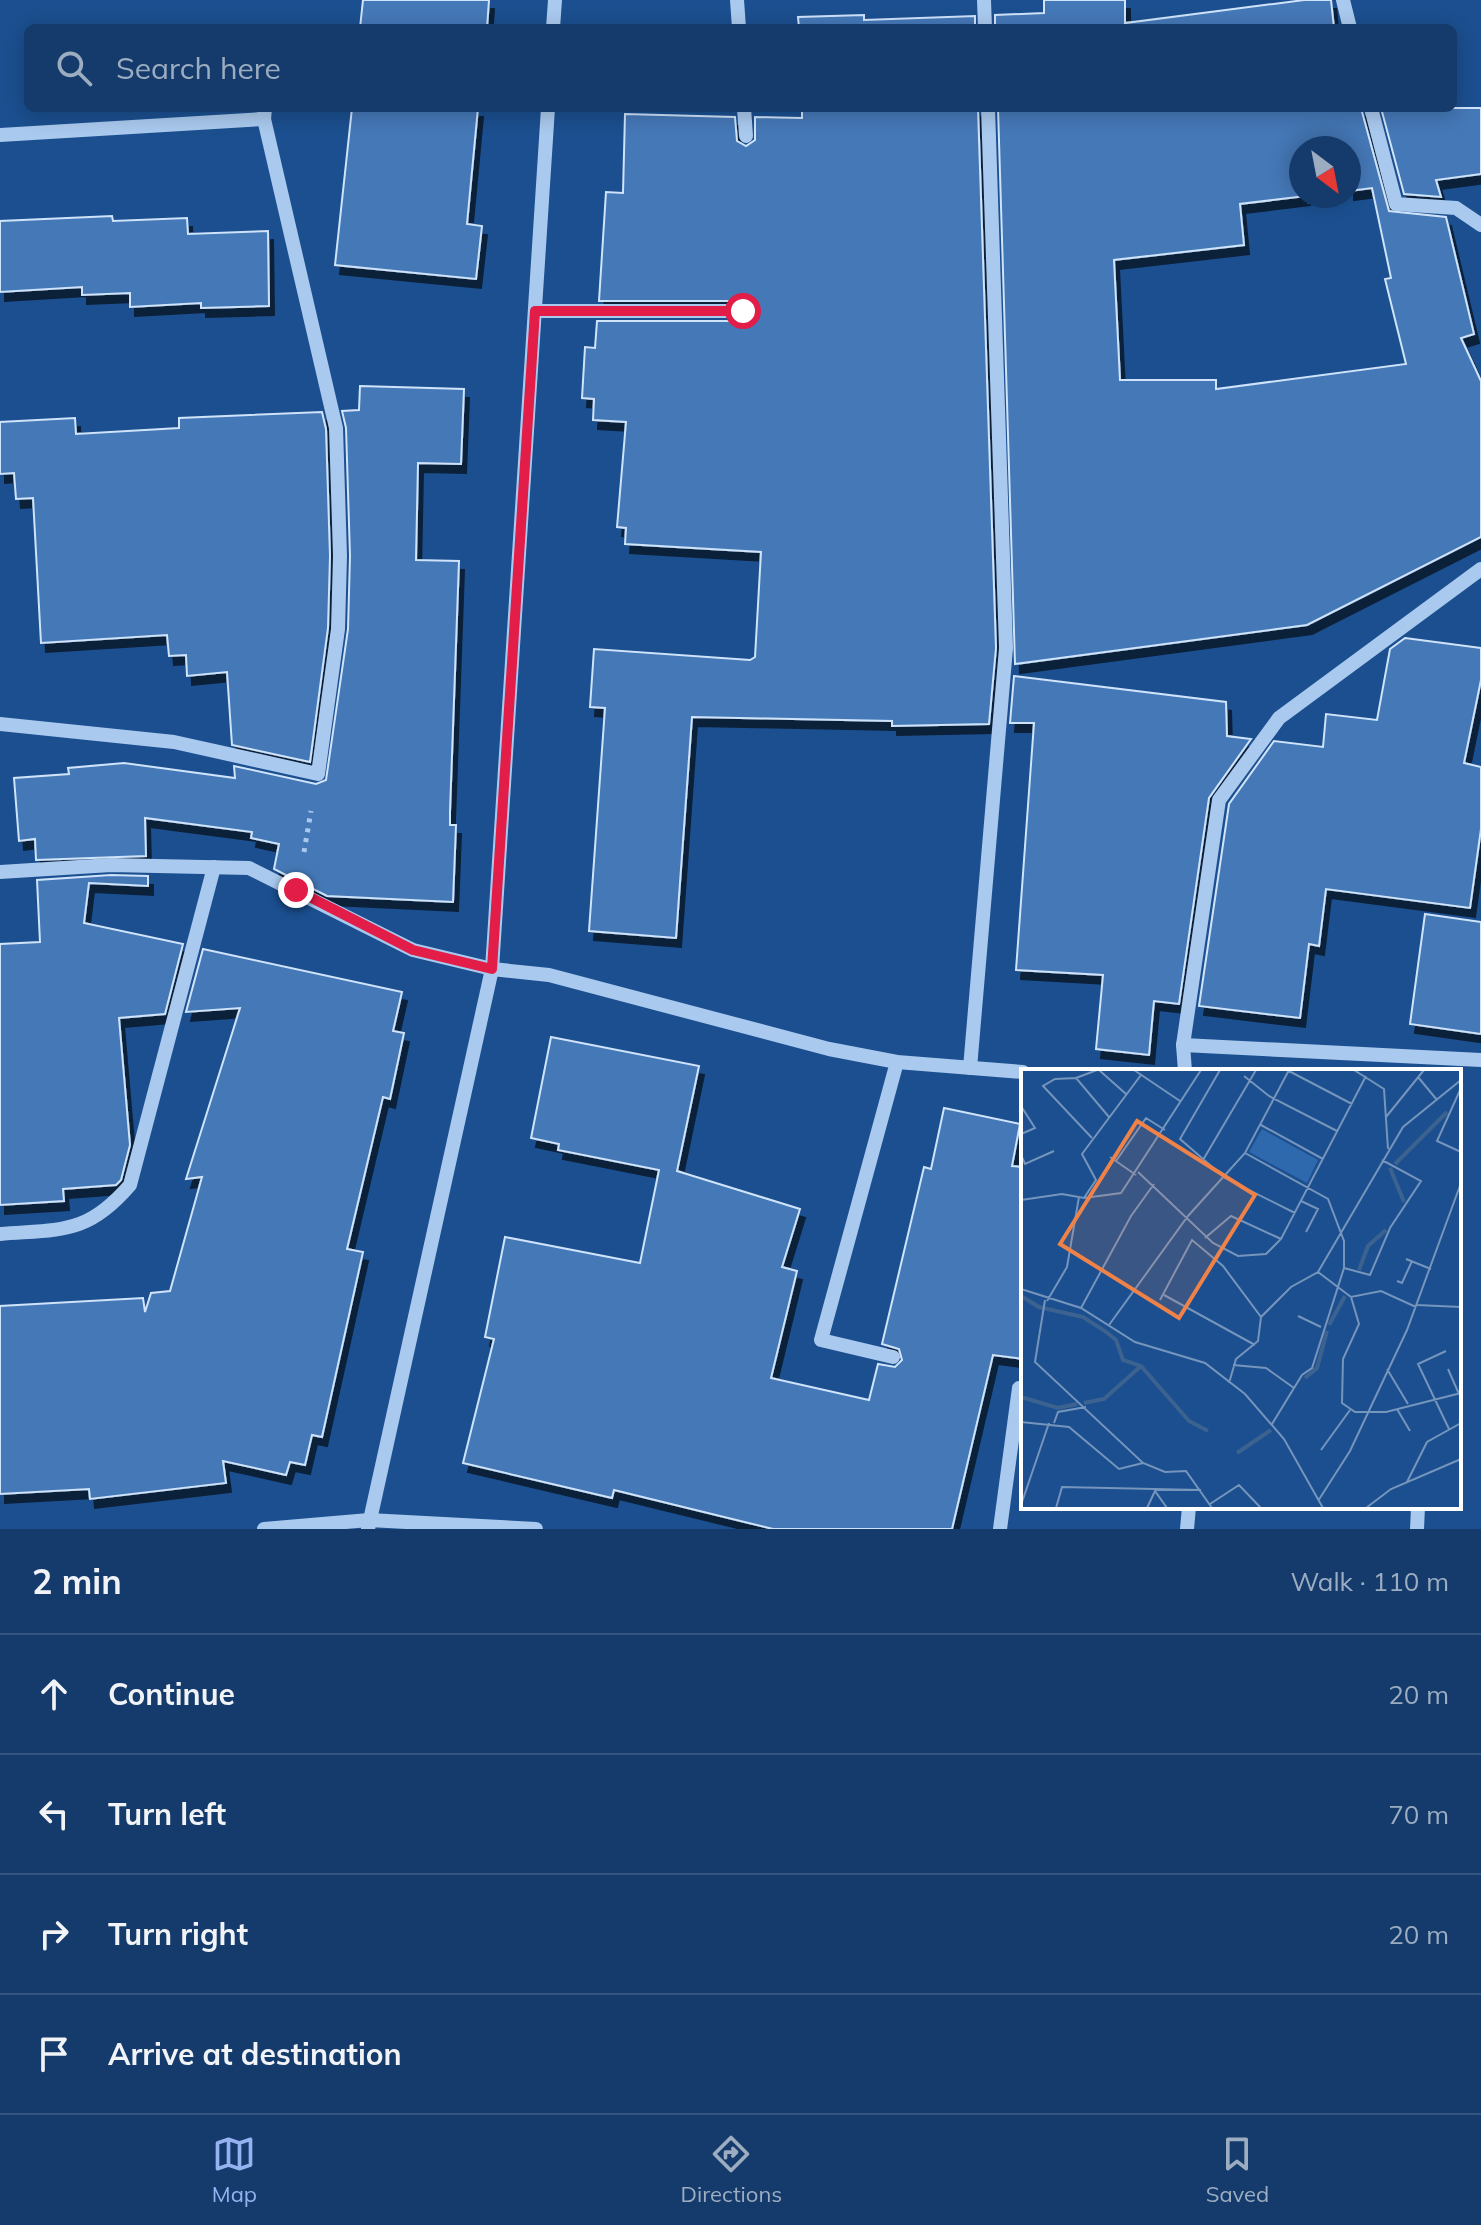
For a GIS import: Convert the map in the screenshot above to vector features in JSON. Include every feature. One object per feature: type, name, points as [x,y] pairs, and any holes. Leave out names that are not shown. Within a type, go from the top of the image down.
[{"type":"street","points":[[553,24],[555,0]]},
{"type":"street","points":[[737,0],[739,24]]},
{"type":"street","points":[[984,0],[985,24]]},
{"type":"street","points":[[1343,0],[1349,24]]},
{"type":"street","points":[[368,1525],[492,969],[548,112]]},
{"type":"street","points":[[744,112],[746,136]]},
{"type":"street","points":[[970,1068],[1006,648],[988,112]]},
{"type":"street","points":[[1372,112],[1396,204],[1456,208],[1481,225]]},
{"type":"street","points":[[0,135],[265,114],[336,428],[340,556],[338,629],[318,774],[174,742],[0,724]]},
{"type":"street","points":[[535,311],[743,311]]},
{"type":"street","points":[[1185,1069],[1183,1045],[1219,800],[1279,718],[1481,569]]},
{"type":"street","points":[[0,872],[111,865],[249,868],[413,950],[492,969],[549,975],[829,1049],[897,1062],[1021,1072]]},
{"type":"street","points":[[0,1234],[79,1227],[108,1211],[130,1185],[214,867]]},
{"type":"street","points":[[1183,1045],[1438,1065],[1481,1060]]},
{"type":"street","points":[[893,1357],[821,1340],[897,1062]]},
{"type":"street","points":[[1000,1529],[1019,1388]]},
{"type":"street","points":[[1187,1529],[1189,1509]]},
{"type":"street","points":[[1417,1529],[1418,1509]]},
{"type":"street","points":[[264,1529],[368,1525],[536,1529]]},
{"type":"path","points":[[296,890],[318,774]]},
{"type":"building","points":[[363,0],[489,0],[487,24],[360,24]]},
{"type":"building","points":[[1044,0],[1125,0],[1125,23],[1304,0],[1331,0],[1334,24],[995,24],[995,15],[1044,13]]},
{"type":"building","points":[[864,15],[864,20],[975,16],[975,24],[799,24],[798,17]]},
{"type":"building","points":[[1457,108],[1481,108],[1481,174],[1436,180],[1441,197],[1404,194],[1382,112],[1457,112]]},
{"type":"building","points":[[352,112],[478,112],[467,224],[482,226],[476,279],[335,265]]},
{"type":"building","points":[[802,112],[978,112],[996,648],[989,724],[892,726],[892,721],[692,717],[676,938],[589,931],[605,708],[590,707],[594,649],[750,660],[755,657],[761,552],[625,544],[626,528],[617,527],[626,422],[593,420],[594,399],[582,398],[585,347],[595,348],[597,321],[743,321],[753,312],[751,305],[743,301],[599,301],[606,192],[623,193],[625,114],[735,117],[737,141],[746,146],[755,140],[755,117],[802,118]]},
{"type":"building","points":[[998,112],[1362,112],[1389,211],[1446,217],[1474,334],[1461,338],[1481,381],[1481,537],[1307,625],[1015,664]],"holes":[[[1289,136],[1361,136],[1361,189],[1372,188],[1391,278],[1385,279],[1406,364],[1216,389],[1216,380],[1120,380],[1114,260],[1244,245],[1240,204],[1289,198]]]},
{"type":"building","points":[[112,216],[113,221],[187,218],[188,234],[268,231],[269,306],[201,308],[201,303],[130,307],[130,293],[82,295],[82,287],[0,292],[0,221]]},
{"type":"building","points":[[360,386],[464,389],[461,464],[418,463],[416,560],[459,561],[450,811],[450,825],[456,825],[453,902],[327,896],[274,869],[279,844],[251,838],[252,832],[145,818],[146,856],[36,860],[35,839],[19,841],[14,778],[69,774],[68,768],[124,763],[235,778],[234,766],[316,784],[326,780],[348,629],[350,556],[346,428],[342,411],[359,410]]},
{"type":"building","points":[[322,412],[326,429],[330,556],[328,628],[310,762],[232,745],[227,672],[187,676],[186,655],[169,656],[167,635],[41,643],[33,498],[16,499],[14,473],[0,474],[0,422],[75,418],[76,434],[179,428],[179,418]]},
{"type":"building","points":[[1405,638],[1481,648],[1481,680],[1464,763],[1481,767],[1481,829],[1470,908],[1326,889],[1319,946],[1309,944],[1300,1018],[1199,1006],[1229,804],[1274,741],[1323,747],[1326,714],[1377,720],[1390,649]]},
{"type":"building","points":[[1014,676],[1226,702],[1227,736],[1251,739],[1209,798],[1179,1004],[1154,1001],[1149,1055],[1096,1049],[1103,975],[1016,970],[1034,723],[1010,723]]},
{"type":"building","points":[[148,876],[148,886],[89,883],[84,923],[183,944],[165,1014],[119,1018],[130,1145],[121,1180],[116,1185],[63,1189],[64,1201],[0,1205],[0,944],[40,942],[37,880]]},
{"type":"building","points":[[1425,914],[1481,922],[1481,1034],[1410,1024]]},
{"type":"building","points":[[203,949],[402,992],[393,1031],[404,1033],[390,1099],[383,1097],[347,1249],[363,1252],[322,1437],[312,1435],[305,1465],[290,1462],[286,1475],[223,1461],[226,1483],[90,1499],[89,1489],[0,1494],[0,1306],[143,1298],[145,1312],[151,1293],[170,1291],[202,1177],[186,1179],[240,1008],[186,1012]]},
{"type":"building","points":[[551,1037],[699,1066],[677,1171],[800,1209],[782,1267],[797,1271],[771,1378],[869,1400],[878,1364],[895,1367],[902,1360],[899,1349],[882,1344],[924,1167],[931,1169],[944,1108],[1020,1124],[1012,1166],[1021,1167],[1021,1359],[993,1355],[952,1529],[773,1529],[614,1490],[612,1498],[463,1463],[494,1339],[485,1337],[505,1237],[640,1263],[659,1170],[558,1150],[559,1144],[531,1138]]},
{"type":"route","points":[[296,890],[413,950],[492,969],[535,311],[743,311]]}]
